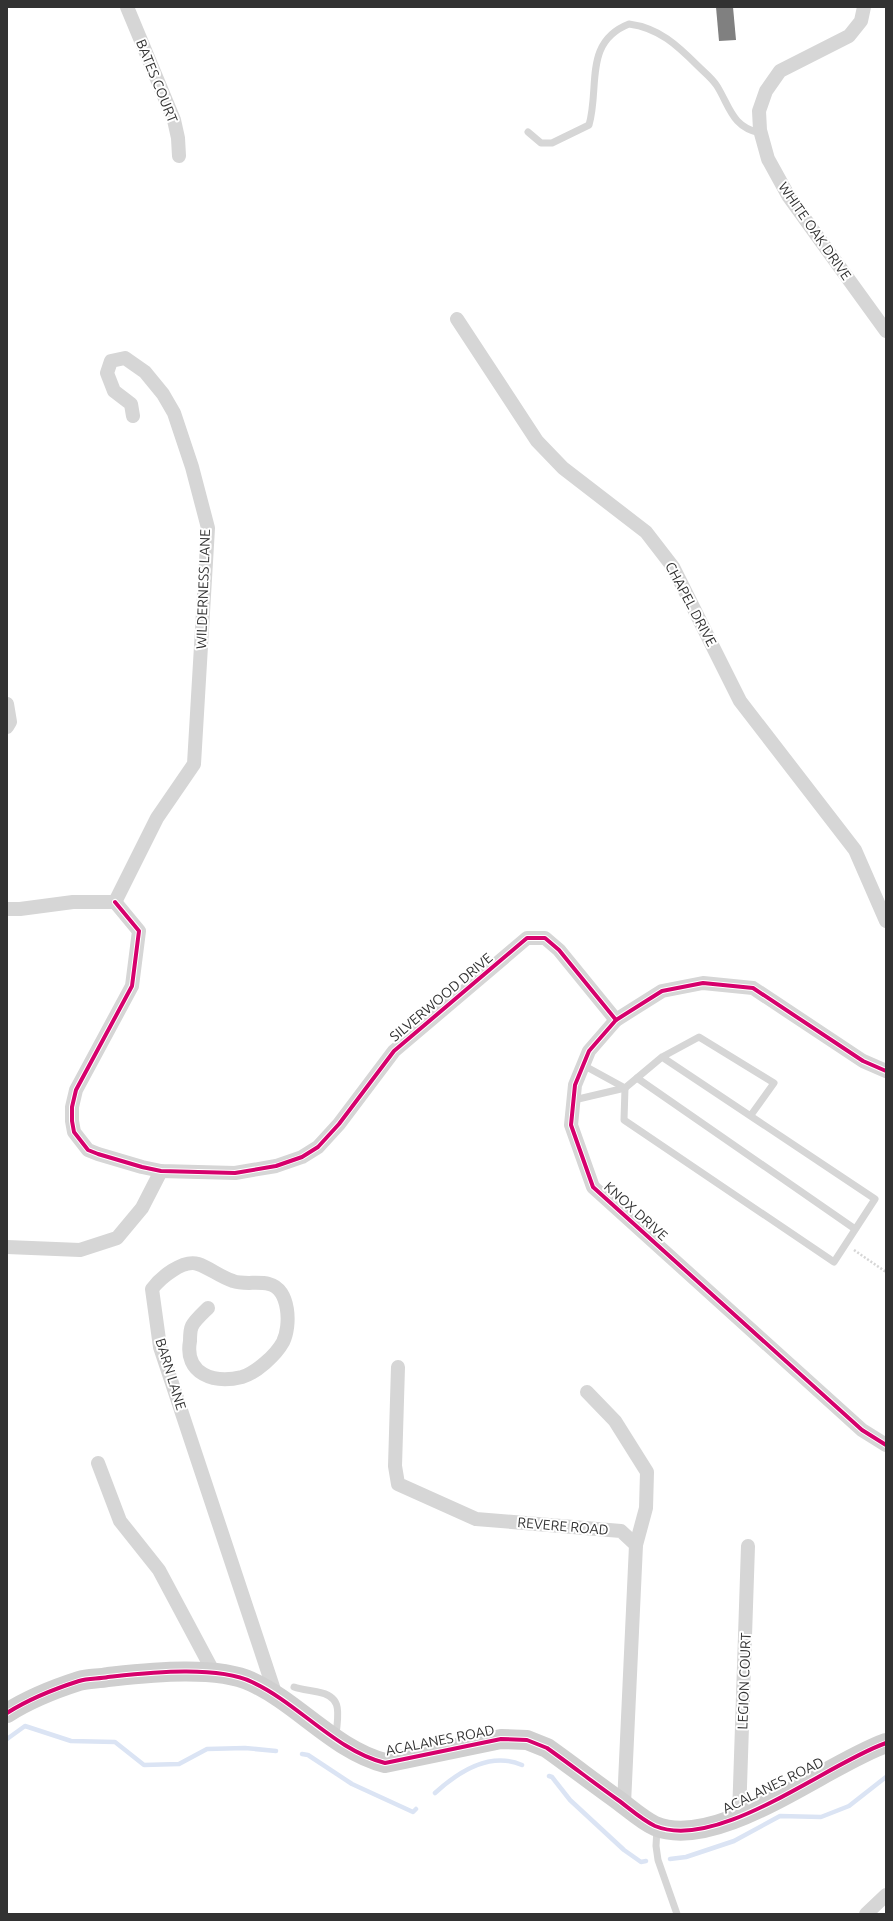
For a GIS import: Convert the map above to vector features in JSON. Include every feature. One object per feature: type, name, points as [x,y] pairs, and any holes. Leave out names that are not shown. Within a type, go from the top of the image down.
[{"type":"street","name":"BATES COURT","points":[[127,7],[174,120],[178,138],[179,156]]},
{"type":"street","name":"WHITE OAK DRIVE","points":[[864,7],[861,21],[849,36],[780,72],[766,91],[760,111],[760,132],[768,159],[789,197],[886,331]]},
{"type":"street","name":"CHAPEL DRIVE","points":[[456,319],[537,441],[563,468],[646,532],[673,567],[740,701],[855,850],[886,921]]},
{"type":"street","name":"WILDERNESS LANE","points":[[114,902],[157,818],[194,764],[208,528],[192,467],[174,413],[167,400],[145,372],[125,358],[111,361],[107,373],[114,391],[131,404],[133,416]]},
{"type":"street","points":[[7,704],[10,722],[7,727]]},
{"type":"street","points":[[7,909],[20,909],[73,902],[114,902]]},
{"type":"street","name":"SILVERWOOD DRIVE","points":[[114,902],[139,931],[132,986],[76,1090],[72,1107],[72,1121],[74,1132],[88,1150],[142,1167],[161,1170],[235,1173],[276,1166],[302,1157],[318,1148],[339,1124],[394,1051],[527,938],[545,938],[559,950],[616,1020]]},
{"type":"street","name":"KNOX DRIVE","points":[[886,1070],[862,1061],[753,988],[703,983],[662,991],[616,1020],[589,1051],[575,1085],[571,1125],[592,1187],[862,1430],[886,1445]]},
{"type":"street","points":[[7,1247],[80,1250],[116,1238],[142,1208],[161,1170]]},
{"type":"street","name":"BARN LANE","points":[[208,1308],[192,1326],[188,1352],[192,1365],[206,1376],[223,1379],[243,1377],[269,1360],[283,1342],[287,1330],[288,1311],[282,1294],[271,1284],[234,1282],[196,1263],[178,1267],[161,1277],[152,1289],[160,1347],[276,1696]]},
{"type":"street","name":"REVERE ROAD","points":[[398,1367],[395,1466],[398,1484],[476,1519],[621,1531],[636,1544]]},
{"type":"street","points":[[587,1392],[614,1422],[647,1472],[646,1508],[636,1544],[624,1804]]},
{"type":"street","points":[[98,1463],[120,1521],[160,1570],[214,1673]]},
{"type":"street","name":"LEGION COURT","points":[[739,1816],[748,1546]]},
{"type":"street","name":"ACALANES ROAD","points":[[7,1713],[25,1702],[80,1681],[147,1673],[214,1673],[239,1677],[252,1682],[276,1696],[336,1738],[371,1760],[385,1763],[501,1739],[527,1740],[547,1748],[657,1826],[677,1832],[706,1827],[739,1816],[798,1789],[868,1749],[886,1743]]},
{"type":"street","points":[[866,1914],[886,1895]]},
{"type":"lane","points":[[528,132],[542,143],[552,144],[589,125],[593,113],[597,60],[602,44],[609,35],[628,24],[647,29],[677,45],[716,84],[730,112],[740,124],[749,130],[760,132]]},
{"type":"lane","points":[[574,1100],[625,1088],[662,1057],[699,1037],[774,1083],[751,1115]]},
{"type":"lane","points":[[625,1088],[624,1120],[834,1262],[875,1199],[662,1057]]},
{"type":"lane","points":[[583,1066],[625,1088]]},
{"type":"lane","points":[[637,1078],[855,1229]]},
{"type":"lane","points":[[294,1686],[300,1689],[325,1694],[335,1699],[338,1709],[336,1738]]},
{"type":"lane","points":[[657,1826],[656,1846],[658,1860],[677,1914]]},
{"type":"path","points":[[845,1244],[886,1272]]},
{"type":"building","points":[[716,7],[733,7],[736,40],[719,41]]},
{"type":"waterway","points":[[7,1739],[25,1726],[71,1741],[115,1742],[144,1765],[179,1764],[207,1749],[245,1748],[276,1751]]},
{"type":"waterway","points":[[302,1754],[308,1755],[352,1784],[413,1812],[416,1809]]},
{"type":"waterway","points":[[435,1793],[454,1777],[487,1762],[498,1760],[510,1761],[522,1765]]},
{"type":"waterway","points":[[549,1776],[552,1777],[570,1800],[624,1850],[641,1862],[646,1861]]},
{"type":"waterway","points":[[670,1859],[686,1857],[734,1841],[780,1816],[821,1817],[849,1806],[886,1777]]},
{"type":"cycle path","points":[[115,902],[139,931],[132,986],[76,1090],[72,1107],[72,1121],[74,1132],[88,1150],[142,1167],[161,1171],[235,1173],[276,1166],[302,1157],[318,1147],[339,1124],[394,1051],[527,938],[545,938],[559,950],[616,1020]]},
{"type":"cycle path","points":[[886,1071],[863,1061],[753,988],[703,983],[662,991],[616,1020],[589,1051],[575,1085],[571,1125],[593,1187],[862,1430],[886,1445]]},
{"type":"cycle path","points":[[7,1713],[24,1703],[60,1687],[82,1680],[161,1672],[220,1673],[252,1682],[269,1691],[350,1748],[367,1757],[385,1763],[501,1739],[527,1740],[547,1748],[640,1817],[655,1826],[681,1831],[709,1827],[740,1817],[772,1802],[861,1754],[886,1743]]}]
